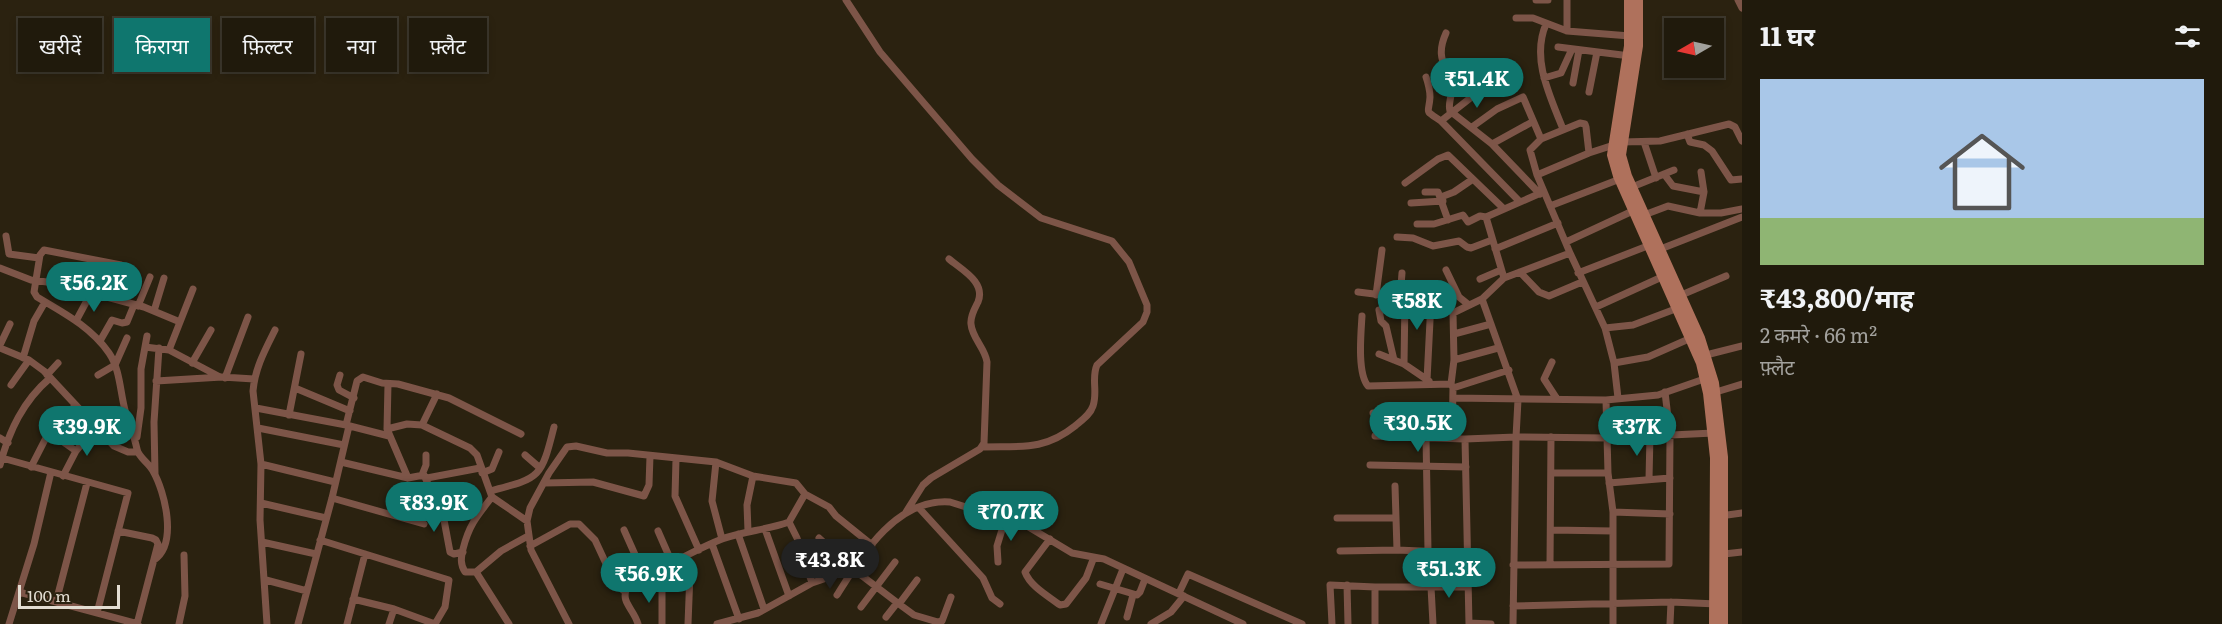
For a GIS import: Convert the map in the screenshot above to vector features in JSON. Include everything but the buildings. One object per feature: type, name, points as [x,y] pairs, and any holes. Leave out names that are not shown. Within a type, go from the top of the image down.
[{"type":"street","points":[[846,0],[880,52],[972,159],[998,185],[1041,218],[1112,241],[1129,262],[1147,305],[1143,321],[1097,365],[1094,374],[1096,394],[1094,404],[1086,417],[1062,436],[1048,443],[983,447],[931,478],[923,485],[906,513]]},
{"type":"street","points":[[1536,0],[1548,0]]},
{"type":"street","points":[[1567,0],[1567,31]]},
{"type":"street","points":[[1629,0],[1632,56]]},
{"type":"street","points":[[1638,0],[1638,36],[1632,56],[1618,143],[1613,159],[1620,179],[1639,211]]},
{"type":"street","points":[[1516,18],[1533,18],[1567,31],[1630,36]]},
{"type":"street","points":[[1546,24],[1539,48],[1544,78],[1563,129]]},
{"type":"street","points":[[1446,33],[1440,51],[1451,87],[1449,107],[1452,112],[1492,144],[1542,193],[1550,206],[1582,282],[1605,328],[1614,363],[1618,398]]},
{"type":"street","points":[[1558,47],[1632,56]]},
{"type":"street","points":[[1544,78],[1561,73],[1575,49]]},
{"type":"street","points":[[1573,83],[1575,49]]},
{"type":"street","points":[[1589,92],[1597,52]]},
{"type":"street","points":[[1451,87],[1478,66]]},
{"type":"street","points":[[1426,77],[1430,98],[1427,110],[1441,121],[1520,202]]},
{"type":"street","points":[[1441,121],[1487,85]]},
{"type":"street","points":[[1472,128],[1497,109],[1523,97],[1540,139]]},
{"type":"street","points":[[1492,144],[1532,122]]},
{"type":"street","points":[[1542,193],[1530,152],[1540,139],[1580,123],[1585,124],[1589,153]]},
{"type":"street","points":[[1537,176],[1618,143],[1660,141],[1732,124],[1741,137]]},
{"type":"street","points":[[1687,134],[1690,142],[1704,145],[1712,151],[1731,180],[1742,179]]},
{"type":"street","points":[[1644,142],[1660,176],[1673,186],[1704,192]]},
{"type":"street","points":[[1618,143],[1639,211],[1691,338],[1716,392],[1723,458],[1719,516],[1724,554],[1719,604],[1714,624]]},
{"type":"street","points":[[1406,183],[1438,159],[1448,155],[1503,208]]},
{"type":"street","points":[[1632,187],[1674,170]]},
{"type":"street","points":[[1700,213],[1704,192],[1701,172]]},
{"type":"street","points":[[1411,203],[1442,199],[1473,179]]},
{"type":"street","points":[[1550,206],[1620,179]]},
{"type":"street","points":[[1425,192],[1438,192],[1448,220]]},
{"type":"street","points":[[1417,224],[1434,225],[1463,215],[1468,222],[1479,216],[1486,217],[1542,193]]},
{"type":"street","points":[[1566,242],[1639,211],[1668,206],[1700,213],[1721,213],[1742,209]]},
{"type":"street","points":[[1486,217],[1504,278]]},
{"type":"street","points":[[1578,273],[1742,217]]},
{"type":"street","points":[[1495,249],[1558,223]]},
{"type":"street","points":[[6,236],[9,254],[39,258]]},
{"type":"street","points":[[1397,237],[1413,238],[1433,246],[1459,241],[1467,248],[1492,240]]},
{"type":"street","points":[[1655,248],[1664,276],[1706,355],[1714,433],[1719,516],[1719,604],[1723,624]]},
{"type":"street","points":[[121,265],[47,250],[41,252],[35,295],[88,329],[100,341],[115,365],[126,412],[136,439]]},
{"type":"street","points":[[1376,296],[1382,250]]},
{"type":"street","points":[[1453,313],[1482,299],[1504,278],[1570,254]]},
{"type":"street","points":[[949,259],[977,283],[980,291],[970,322],[986,357],[983,447]]},
{"type":"street","points":[[82,291],[94,260]]},
{"type":"street","points":[[0,268],[36,281],[55,283],[136,305],[180,322]]},
{"type":"street","points":[[1446,270],[1460,297],[1469,305]]},
{"type":"street","points":[[1480,279],[1501,270]]},
{"type":"street","points":[[1520,272],[1539,292],[1549,296],[1582,282]]},
{"type":"street","points":[[1402,273],[1404,364]]},
{"type":"street","points":[[1596,307],[1664,276]]},
{"type":"street","points":[[1605,328],[1633,326],[1677,300],[1726,276]]},
{"type":"street","points":[[100,341],[112,320],[127,322],[150,277]]},
{"type":"street","points":[[154,311],[164,278]]},
{"type":"street","points":[[169,350],[193,289]]},
{"type":"street","points":[[1358,292],[1431,301],[1453,313]]},
{"type":"street","points":[[76,321],[91,293]]},
{"type":"street","points":[[1482,299],[1518,400],[1513,624]]},
{"type":"street","points":[[1430,382],[1431,301]]},
{"type":"street","points":[[11,385],[26,359],[34,321],[45,302]]},
{"type":"street","points":[[1380,310],[1381,321],[1386,326],[1394,360]]},
{"type":"street","points":[[1452,438],[1453,313]]},
{"type":"street","points":[[1362,316],[1362,360],[1368,386],[1381,387],[1430,382],[1452,386],[1509,370]]},
{"type":"street","points":[[224,378],[248,317]]},
{"type":"street","points":[[10,324],[0,347],[26,359],[49,376],[114,446],[128,452],[137,452]]},
{"type":"street","points":[[1454,334],[1491,324]]},
{"type":"street","points":[[192,363],[211,330]]},
{"type":"street","points":[[267,624],[262,542],[261,464],[253,391],[259,362],[275,330]]},
{"type":"street","points":[[147,336],[141,369],[141,408],[136,439],[137,452],[152,469],[161,491],[167,523],[167,542],[161,555],[154,560]]},
{"type":"street","points":[[98,375],[115,365],[127,338]]},
{"type":"street","points":[[1614,363],[1648,357],[1691,338]]},
{"type":"street","points":[[1706,355],[1742,346]]},
{"type":"street","points":[[145,347],[169,350],[224,378]]},
{"type":"street","points":[[155,476],[154,422],[159,348]]},
{"type":"street","points":[[1454,360],[1498,348]]},
{"type":"street","points":[[289,415],[301,354]]},
{"type":"street","points":[[1379,354],[1404,364],[1430,382]]},
{"type":"street","points":[[1552,362],[1545,379],[1557,399]]},
{"type":"street","points":[[58,363],[25,404],[1,461],[31,466],[128,493],[97,613]]},
{"type":"street","points":[[340,375],[339,390],[354,398]]},
{"type":"street","points":[[298,624],[332,498],[357,381],[361,377],[449,398],[521,434]]},
{"type":"street","points":[[1453,398],[1606,400],[1658,395],[1709,377]]},
{"type":"street","points":[[156,381],[254,379]]},
{"type":"street","points":[[388,384],[388,433],[408,478]]},
{"type":"street","points":[[1716,392],[1742,384]]},
{"type":"street","points":[[295,388],[350,411]]},
{"type":"street","points":[[1513,565],[1669,564],[1670,435],[1665,392]]},
{"type":"street","points":[[422,425],[437,394]]},
{"type":"street","points":[[1606,400],[1608,473],[1613,512],[1613,624]]},
{"type":"street","points":[[31,466],[49,432],[75,406]]},
{"type":"street","points":[[256,408],[388,433],[407,424],[422,425],[475,451],[491,494],[527,521]]},
{"type":"street","points":[[1373,413],[1453,412]]},
{"type":"street","points":[[63,476],[76,451],[96,427]]},
{"type":"street","points":[[528,536],[501,551],[476,572],[468,573],[463,570],[461,559],[469,527],[491,494],[529,480],[540,468],[547,454],[554,427]]},
{"type":"street","points":[[258,428],[344,445]]},
{"type":"street","points":[[49,432],[76,451]]},
{"type":"street","points":[[1375,436],[1466,439],[1551,436],[1606,438],[1714,433]]},
{"type":"street","points":[[1649,479],[1650,435]]},
{"type":"street","points":[[1551,436],[1551,565]]},
{"type":"street","points":[[1426,437],[1428,551]]},
{"type":"street","points":[[0,438],[8,443]]},
{"type":"street","points":[[1466,439],[1469,624],[1491,624]]},
{"type":"street","points":[[569,624],[530,546],[527,521],[530,508],[567,447],[576,446],[602,452],[716,462],[753,476],[796,483],[805,494],[829,507],[836,516],[872,545]]},
{"type":"street","points":[[340,462],[408,478],[492,469],[499,452]]},
{"type":"street","points":[[426,455],[424,476],[444,520],[450,552],[453,554],[463,552]]},
{"type":"street","points":[[525,455],[540,468]]},
{"type":"street","points":[[544,483],[593,482],[644,496],[649,485],[650,456]]},
{"type":"street","points":[[676,459],[675,496],[699,550]]},
{"type":"street","points":[[716,462],[711,501],[722,539]]},
{"type":"street","points":[[261,464],[335,482]]},
{"type":"street","points":[[1370,465],[1466,467]]},
{"type":"street","points":[[9,624],[34,544],[51,472]]},
{"type":"street","points":[[1552,473],[1608,473]]},
{"type":"street","points":[[748,531],[747,505],[753,476]]},
{"type":"street","points":[[1609,483],[1670,478]]},
{"type":"street","points":[[56,602],[87,483]]},
{"type":"street","points":[[1395,486],[1397,550]]},
{"type":"street","points":[[625,597],[627,588],[722,539],[789,522],[805,494]]},
{"type":"street","points":[[332,498],[424,524]]},
{"type":"street","points":[[837,595],[853,569],[895,519],[932,502],[950,502],[1027,526],[1072,553],[1104,559],[1243,624]]},
{"type":"street","points":[[261,503],[326,518]]},
{"type":"street","points":[[919,508],[983,578],[992,598],[1000,603]]},
{"type":"street","points":[[1613,512],[1670,514]]},
{"type":"street","points":[[1719,516],[1742,513]]},
{"type":"street","points":[[1336,518],[1395,518]]},
{"type":"street","points":[[998,562],[997,546],[1005,520]]},
{"type":"street","points":[[789,522],[797,538],[812,583]]},
{"type":"street","points":[[530,546],[570,524],[579,524],[595,540],[615,583],[635,613],[638,624]]},
{"type":"street","points":[[765,529],[789,596]]},
{"type":"street","points":[[624,530],[645,578]]},
{"type":"street","points":[[1552,530],[1613,531]]},
{"type":"street","points":[[19,592],[138,624],[158,544],[156,540],[118,531]]},
{"type":"street","points":[[658,531],[672,563]]},
{"type":"street","points":[[739,536],[764,609]]},
{"type":"street","points":[[819,538],[876,588],[914,615],[938,622],[942,621],[951,597]]},
{"type":"street","points":[[1050,538],[1025,572],[1034,584],[1060,605],[1066,604],[1084,581],[1094,557]]},
{"type":"street","points":[[320,540],[449,580],[445,607],[435,624],[394,609],[353,599]]},
{"type":"street","points":[[262,542],[316,554]]},
{"type":"street","points":[[712,545],[739,619]]},
{"type":"street","points":[[1340,551],[1397,550],[1467,553]]},
{"type":"street","points":[[1724,554],[1742,552]]},
{"type":"street","points":[[347,624],[365,554]]},
{"type":"street","points":[[179,624],[185,596],[184,555]]},
{"type":"street","points":[[685,558],[688,568],[688,624]]},
{"type":"street","points":[[861,608],[895,562]]},
{"type":"street","points":[[1101,624],[1123,568]]},
{"type":"street","points":[[717,624],[739,619],[764,609],[812,583],[853,569]]},
{"type":"street","points":[[476,572],[508,624]]},
{"type":"street","points":[[1151,624],[1171,612],[1181,595],[1188,574],[1302,624]]},
{"type":"street","points":[[1100,584],[1133,595],[1139,594],[1145,579]]},
{"type":"street","points":[[266,580],[307,591]]},
{"type":"street","points":[[886,617],[917,580]]},
{"type":"street","points":[[662,584],[662,624]]},
{"type":"street","points":[[1332,624],[1330,585],[1467,587]]},
{"type":"street","points":[[1347,585],[1348,624]]},
{"type":"street","points":[[1375,587],[1375,624]]},
{"type":"street","points":[[1431,587],[1433,624]]},
{"type":"street","points":[[1127,616],[1133,595]]},
{"type":"street","points":[[1513,606],[1671,602],[1719,604]]},
{"type":"street","points":[[1670,624],[1671,602]]},
{"type":"street","points":[[389,624],[394,609]]}]
